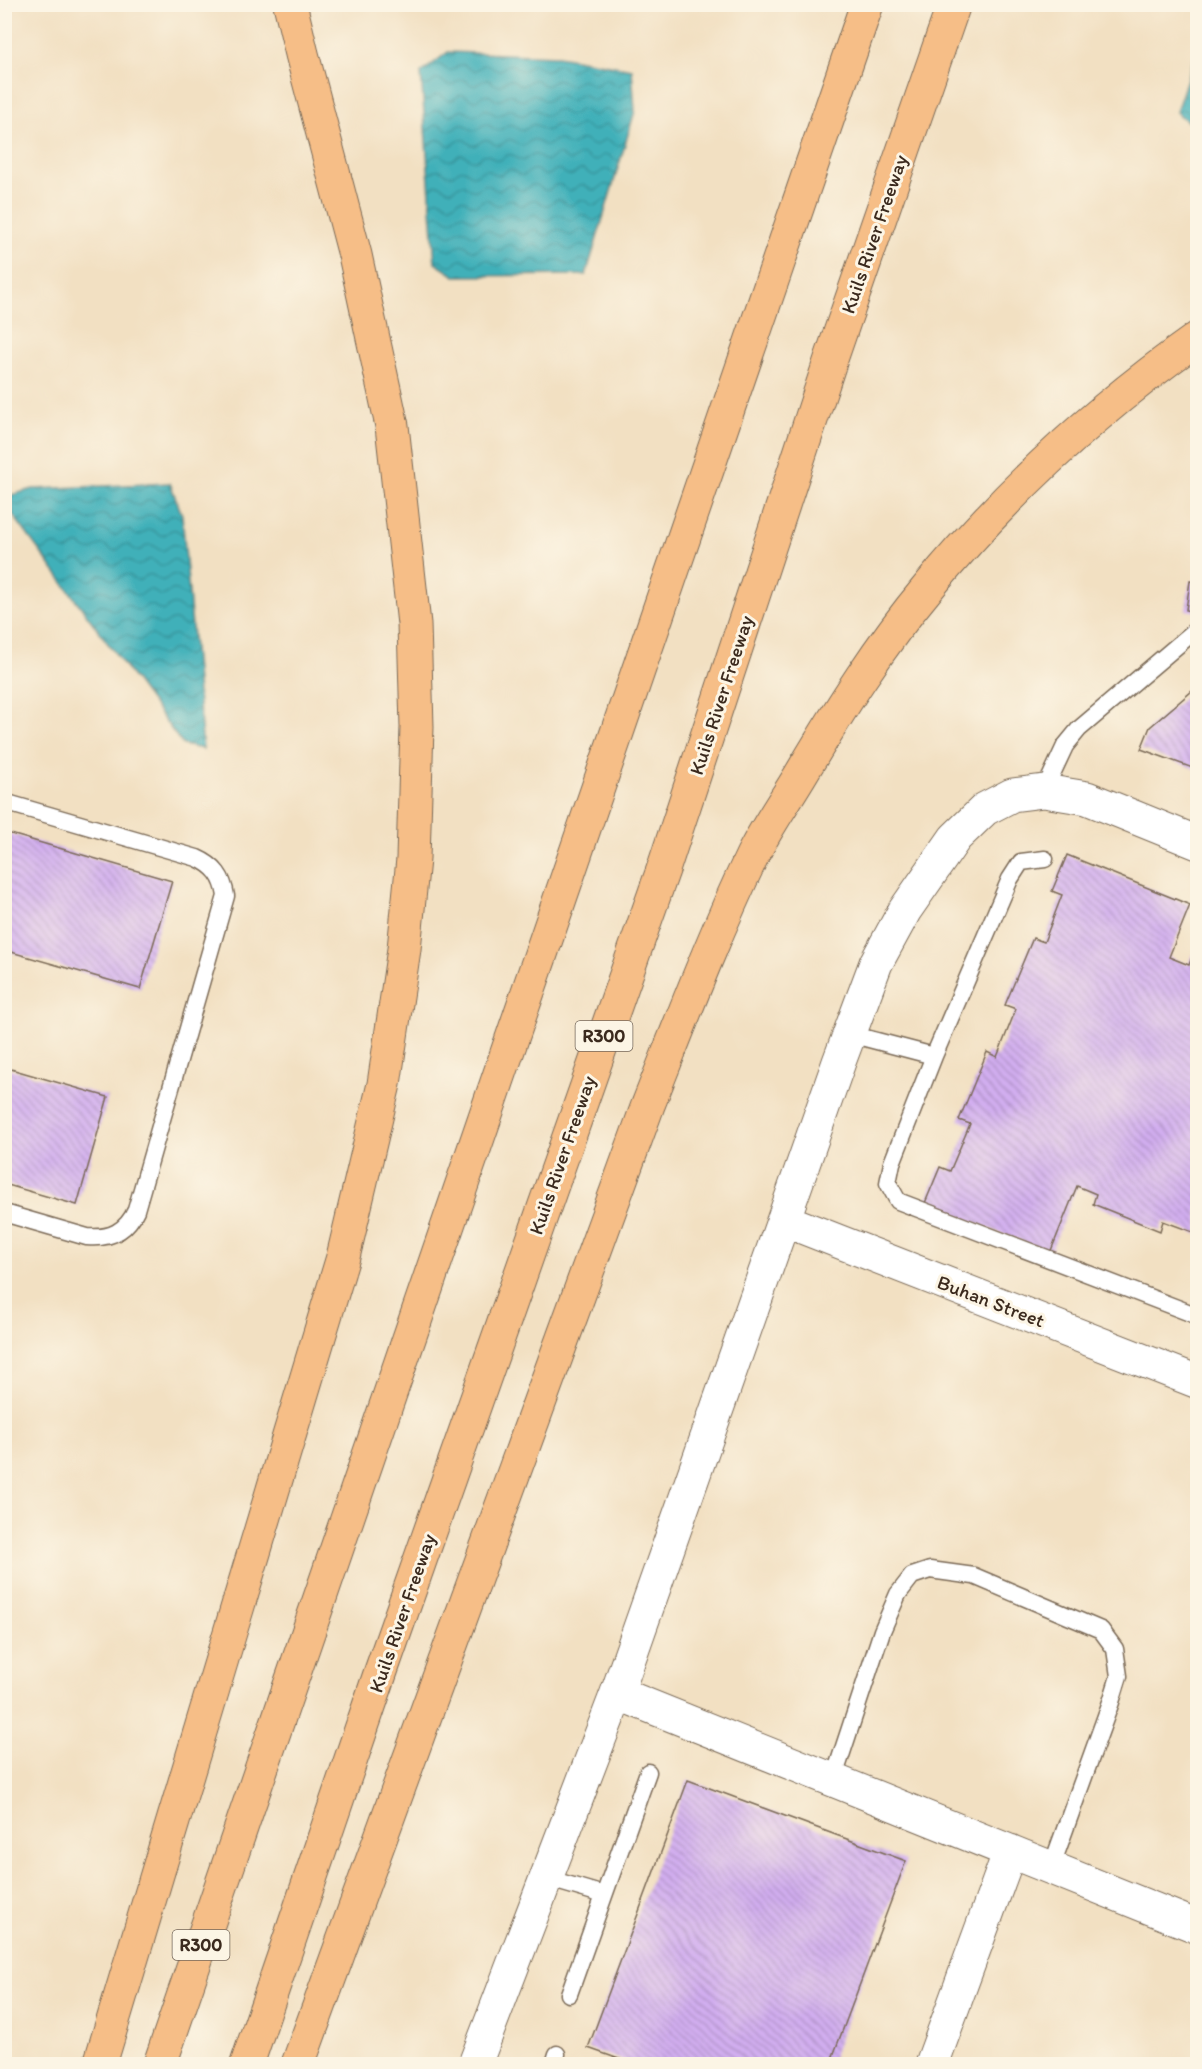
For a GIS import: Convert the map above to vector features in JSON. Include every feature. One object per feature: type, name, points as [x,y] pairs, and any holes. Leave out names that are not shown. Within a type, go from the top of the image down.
[{"type":"highway","points":[[100,2064],[343,1257],[384,1084],[404,949],[413,859],[417,727],[414,624],[392,426],[356,255],[290,4]]},
{"type":"highway","name":"R300","points":[[160,2064],[867,4]]},
{"type":"highway","name":"Kuils River Freeway","points":[[247,2064],[376,1685],[664,867],[831,359],[954,4]]},
{"type":"highway","points":[[298,2064],[648,1105],[705,963],[753,854],[834,719],[895,630],[926,590],[1016,492],[1110,405],[1197,338]]},
{"type":"street","points":[[475,2064],[617,1693],[876,963],[904,910],[955,838],[986,809],[1012,795],[1044,791],[1087,798],[1197,843]]},
{"type":"street","name":"Buhan Street","points":[[784,1220],[1197,1382]]},
{"type":"street","points":[[617,1693],[1197,1927]]},
{"type":"street","points":[[932,2064],[1010,1851]]},
{"type":"lane","points":[[1044,791],[1065,746],[1079,729],[1197,628]]},
{"type":"lane","points":[[4,802],[197,858],[215,868],[221,876],[226,896],[131,1220],[117,1233],[97,1238],[4,1213]]},
{"type":"lane","points":[[1045,859],[1021,861],[1010,879],[934,1056],[892,1163],[888,1183],[898,1201],[1197,1316]]},
{"type":"lane","points":[[850,1034],[934,1056]]},
{"type":"lane","points":[[832,1780],[882,1630],[898,1594],[912,1576],[930,1570],[974,1576],[1101,1630],[1115,1649],[1119,1676],[1112,1702],[1051,1868]]},
{"type":"lane","points":[[569,1994],[648,1772]]},
{"type":"lane","points":[[546,1878],[604,1894]]},
{"type":"water","points":[[1197,49],[1197,129],[1176,112]]},
{"type":"water","points":[[448,52],[558,56],[632,69],[635,111],[586,275],[455,276],[435,263],[421,73]]},
{"type":"water","points":[[170,483],[182,515],[203,749],[183,745],[13,515],[11,495],[33,489]]},
{"type":"building","points":[[1190,581],[1198,582],[1198,612],[1186,610]]},
{"type":"building","points":[[1198,686],[1198,770],[1141,749],[1150,727]]},
{"type":"building","points":[[4,832],[172,881],[140,989],[4,950]]},
{"type":"building","points":[[1067,855],[1190,905],[1169,957],[1189,965],[1196,947],[1198,948],[1198,1234],[1163,1221],[1160,1231],[1093,1204],[1096,1194],[1077,1186],[1050,1253],[925,1203],[940,1167],[950,1171],[970,1124],[959,1120],[987,1052],[997,1057],[1016,1009],[1005,1005],[1033,938],[1044,942],[1062,895],[1052,891]]},
{"type":"building","points":[[4,1067],[108,1097],[77,1205],[4,1184]]},
{"type":"building","points":[[688,1780],[906,1861],[830,2064],[633,2064],[588,2048]]}]
